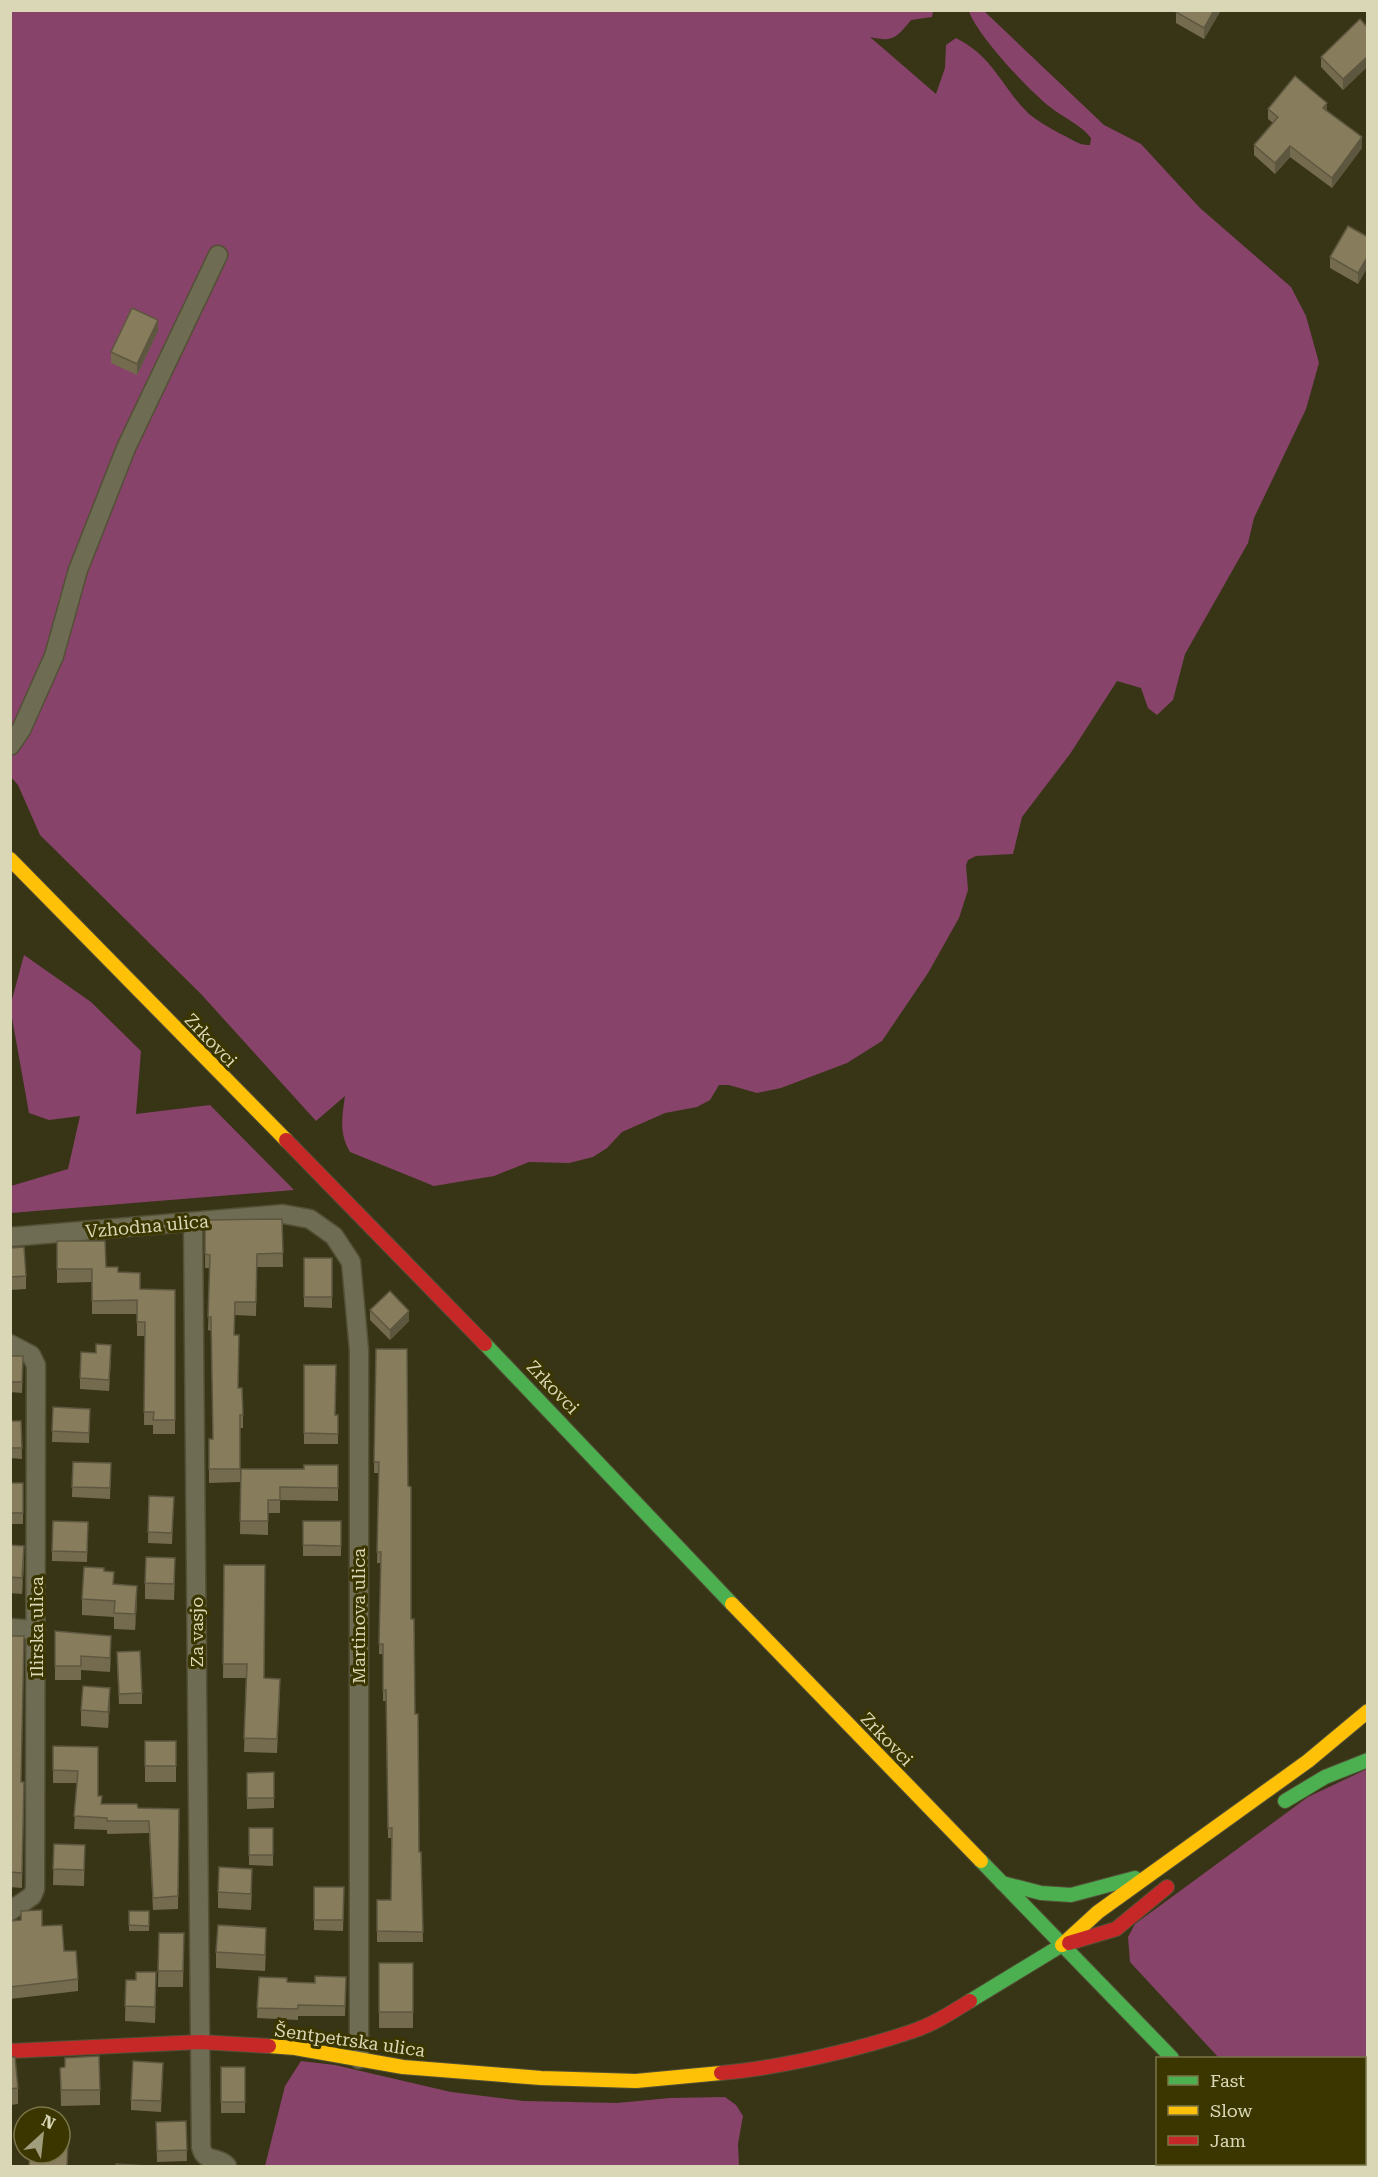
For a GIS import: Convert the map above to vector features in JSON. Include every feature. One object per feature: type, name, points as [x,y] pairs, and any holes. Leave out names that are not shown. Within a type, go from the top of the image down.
[{"type":"main road","name":"Zrkovci","points":[[10,859],[524,1383],[689,1560],[1171,2057]]},
{"type":"main road","points":[[1062,1945],[1098,1912],[1308,1761],[1368,1711]]},
{"type":"main road","points":[[1276,1808],[1311,1783],[1350,1765],[1368,1760]]},
{"type":"main road","points":[[1062,1945],[1116,1929],[1183,1875]]},
{"type":"main road","points":[[1002,1882],[1038,1893],[1080,1893],[1119,1878],[1145,1878]]},
{"type":"main road","name":"Šentpetrska ulica","points":[[10,2051],[200,2042],[295,2048],[414,2069],[541,2078],[636,2080],[744,2071],[891,2038],[939,2020],[1062,1945]]},
{"type":"street","points":[[10,746],[21,730],[54,656],[78,570],[126,448],[218,255]]},
{"type":"street","name":"Vzhodna ulica","points":[[10,1237],[283,1214]]},
{"type":"street","name":"Martinova ulica","points":[[283,1214],[310,1219],[334,1236],[351,1262],[355,1288],[358,1350],[359,2059]]},
{"type":"street","name":"Za vasjo","points":[[193,1222],[201,2147],[203,2155],[208,2159],[221,2161],[226,2166]]},
{"type":"street","name":"Ilirska ulica","points":[[10,1344],[31,1355],[36,1365],[35,1888],[32,1896],[10,1911]]},
{"type":"street","points":[[10,1628],[36,1630]]},
{"type":"shaded area","points":[[11,11],[933,11],[932,17],[911,20],[897,35],[889,39],[870,37],[936,94],[945,68],[946,45],[956,38],[980,54],[1029,114],[1074,141],[1090,145],[1091,138],[1087,133],[1041,100],[992,48],[969,11],[984,11],[1104,125],[1141,144],[1200,208],[1291,287],[1306,316],[1319,363],[1306,409],[1254,518],[1248,543],[1185,654],[1173,700],[1157,715],[1148,708],[1141,688],[1117,681],[1070,754],[1022,817],[1013,854],[976,856],[968,860],[966,865],[968,890],[959,918],[928,973],[882,1041],[847,1063],[781,1088],[757,1093],[729,1085],[719,1085],[710,1100],[697,1107],[665,1113],[622,1132],[607,1148],[593,1157],[569,1163],[529,1162],[494,1176],[434,1186],[350,1152],[343,1132],[345,1096],[316,1121],[201,994],[40,835],[18,785],[11,777]]},
{"type":"shaded area","points":[[24,955],[91,1002],[141,1051],[136,1114],[210,1105],[294,1190],[11,1213],[11,1186],[68,1169],[80,1116],[49,1120],[29,1113],[10,1007]]},
{"type":"shaded area","points":[[1367,1769],[1367,2166],[1320,2165],[1366,2165],[1366,2057],[1218,2057],[1130,1962],[1128,1937],[1135,1924],[1308,1797]]},
{"type":"shaded area","points":[[301,2061],[335,2065],[451,2092],[524,2101],[617,2103],[670,2098],[725,2097],[736,2105],[743,2116],[738,2144],[739,2166],[265,2166],[285,2086]]},
{"type":"building","points":[[1177,10],[1214,10],[1204,28],[1176,12]]},
{"type":"building","points":[[1360,19],[1368,28],[1368,56],[1343,79],[1321,57]]},
{"type":"building","points":[[1295,76],[1327,103],[1323,108],[1362,137],[1332,178],[1290,146],[1275,163],[1254,145],[1278,117],[1268,109]]},
{"type":"building","points":[[1348,226],[1368,237],[1368,256],[1358,273],[1330,257]]},
{"type":"building","points":[[132,308],[158,320],[137,364],[111,352]]},
{"type":"building","points":[[282,1219],[283,1253],[257,1254],[256,1302],[235,1302],[234,1335],[239,1335],[238,1388],[242,1388],[243,1415],[240,1415],[240,1469],[209,1469],[209,1439],[213,1439],[211,1317],[208,1317],[210,1255],[205,1254],[205,1220]]},
{"type":"building","points":[[57,1241],[105,1241],[106,1267],[118,1267],[118,1272],[140,1273],[140,1289],[175,1290],[175,1420],[153,1420],[154,1412],[144,1412],[145,1322],[137,1322],[137,1300],[92,1301],[92,1269],[57,1269]]},
{"type":"building","points":[[24,1247],[26,1276],[10,1277],[10,1248]]},
{"type":"building","points":[[304,1258],[332,1258],[332,1297],[304,1297]]},
{"type":"building","points":[[390,1291],[409,1311],[390,1330],[370,1310]]},
{"type":"building","points":[[96,1344],[111,1345],[109,1380],[80,1378],[81,1352],[96,1353]]},
{"type":"building","points":[[376,1349],[407,1349],[408,1486],[411,1487],[411,1619],[414,1619],[415,1714],[418,1714],[419,1852],[421,1852],[423,1932],[377,1931],[377,1900],[391,1900],[392,1828],[388,1828],[383,1644],[379,1644],[381,1552],[377,1552],[379,1462],[374,1462]]},
{"type":"building","points":[[10,1356],[23,1356],[22,1382],[10,1382]]},
{"type":"building","points":[[304,1365],[336,1365],[335,1415],[338,1415],[338,1434],[304,1433]]},
{"type":"building","points":[[53,1407],[90,1409],[89,1433],[52,1431]]},
{"type":"building","points":[[10,1421],[21,1421],[22,1448],[10,1448]]},
{"type":"building","points":[[73,1462],[111,1463],[110,1488],[72,1487]]},
{"type":"building","points":[[304,1465],[338,1465],[338,1488],[280,1487],[280,1500],[268,1500],[268,1521],[240,1521],[241,1469],[304,1469]]},
{"type":"building","points":[[10,1483],[23,1483],[23,1513],[10,1513]]},
{"type":"building","points":[[149,1496],[174,1497],[172,1533],[148,1532]]},
{"type":"building","points":[[53,1521],[88,1522],[87,1552],[52,1551]]},
{"type":"building","points":[[303,1521],[341,1521],[341,1546],[303,1545]]},
{"type":"building","points":[[10,1545],[24,1546],[22,1578],[10,1577]]},
{"type":"building","points":[[146,1557],[175,1558],[174,1584],[145,1583]]},
{"type":"building","points":[[224,1565],[265,1565],[264,1678],[280,1679],[277,1739],[244,1738],[247,1664],[223,1664]]},
{"type":"building","points":[[84,1567],[104,1568],[104,1571],[114,1572],[113,1584],[137,1586],[135,1614],[114,1613],[115,1601],[82,1599]]},
{"type":"building","points":[[55,1631],[111,1636],[110,1658],[81,1656],[81,1666],[55,1666]]},
{"type":"building","points":[[10,1636],[24,1636],[22,1873],[10,1872]]},
{"type":"building","points":[[140,1651],[142,1693],[119,1694],[117,1652]]},
{"type":"building","points":[[83,1686],[110,1688],[108,1712],[81,1710]]},
{"type":"building","points":[[145,1741],[176,1741],[176,1766],[145,1766]]},
{"type":"building","points":[[53,1746],[98,1747],[98,1796],[102,1796],[101,1804],[137,1804],[138,1808],[179,1809],[178,1896],[153,1898],[149,1821],[107,1821],[107,1818],[74,1816],[78,1771],[53,1770]]},
{"type":"building","points":[[274,1772],[274,1798],[247,1798],[247,1773]]},
{"type":"building","points":[[249,1828],[273,1828],[273,1855],[249,1855]]},
{"type":"building","points":[[54,1844],[85,1845],[84,1870],[53,1869]]},
{"type":"building","points":[[219,1867],[252,1869],[251,1894],[218,1892]]},
{"type":"building","points":[[314,1887],[344,1887],[343,1920],[314,1920]]},
{"type":"building","points":[[42,1910],[42,1926],[62,1925],[64,1951],[76,1951],[78,1979],[10,1987],[10,1921],[21,1920],[21,1911]]},
{"type":"building","points":[[129,1911],[149,1911],[149,1926],[129,1925]]},
{"type":"building","points":[[218,1925],[266,1928],[265,1955],[216,1952]]},
{"type":"building","points":[[159,1933],[184,1933],[183,1971],[158,1971]]},
{"type":"building","points":[[379,1963],[413,1963],[413,2012],[379,2012]]},
{"type":"building","points":[[136,1972],[156,1972],[155,2007],[125,2006],[126,1980],[136,1980]]},
{"type":"building","points":[[315,1976],[346,1977],[345,2006],[298,2005],[298,2009],[257,2008],[259,1977],[287,1978],[287,1982],[315,1983]]},
{"type":"building","points":[[99,2056],[100,2090],[61,2090],[60,2068],[65,2067],[65,2058]]},
{"type":"building","points":[[10,2057],[15,2057],[18,2088],[10,2089]]},
{"type":"building","points":[[133,2061],[163,2063],[161,2101],[131,2100]]},
{"type":"building","points":[[221,2067],[245,2067],[245,2102],[221,2102]]},
{"type":"building","points":[[186,2121],[187,2150],[157,2151],[156,2122]]},
{"type":"building","points":[[116,2164],[148,2166],[116,2166]]},
{"type":"building","points":[[29,2165],[67,2165],[67,2166]]},
{"type":"traffic: fast","points":[[485,1344],[732,1604]]},
{"type":"traffic: fast","points":[[1285,1801],[1325,1777],[1368,1760]]},
{"type":"traffic: fast","points":[[981,1861],[1171,2057]]},
{"type":"traffic: fast","points":[[1002,1883],[1041,1893],[1071,1895],[1135,1878]]},
{"type":"traffic: fast","points":[[970,2001],[1062,1945]]},
{"type":"traffic: slow","points":[[10,859],[286,1140]]},
{"type":"traffic: slow","points":[[732,1604],[981,1861]]},
{"type":"traffic: slow","points":[[1062,1945],[1098,1912],[1308,1761],[1368,1711]]},
{"type":"traffic: slow","points":[[269,2046],[295,2048],[403,2067],[541,2078],[636,2081],[721,2073]]},
{"type":"traffic: jam","points":[[286,1140],[485,1344]]},
{"type":"traffic: jam","points":[[1069,1943],[1116,1929],[1167,1887]]},
{"type":"traffic: jam","points":[[721,2073],[792,2063],[868,2045],[921,2028],[943,2018],[970,2001]]},
{"type":"traffic: jam","points":[[10,2051],[200,2042],[269,2046]]}]
